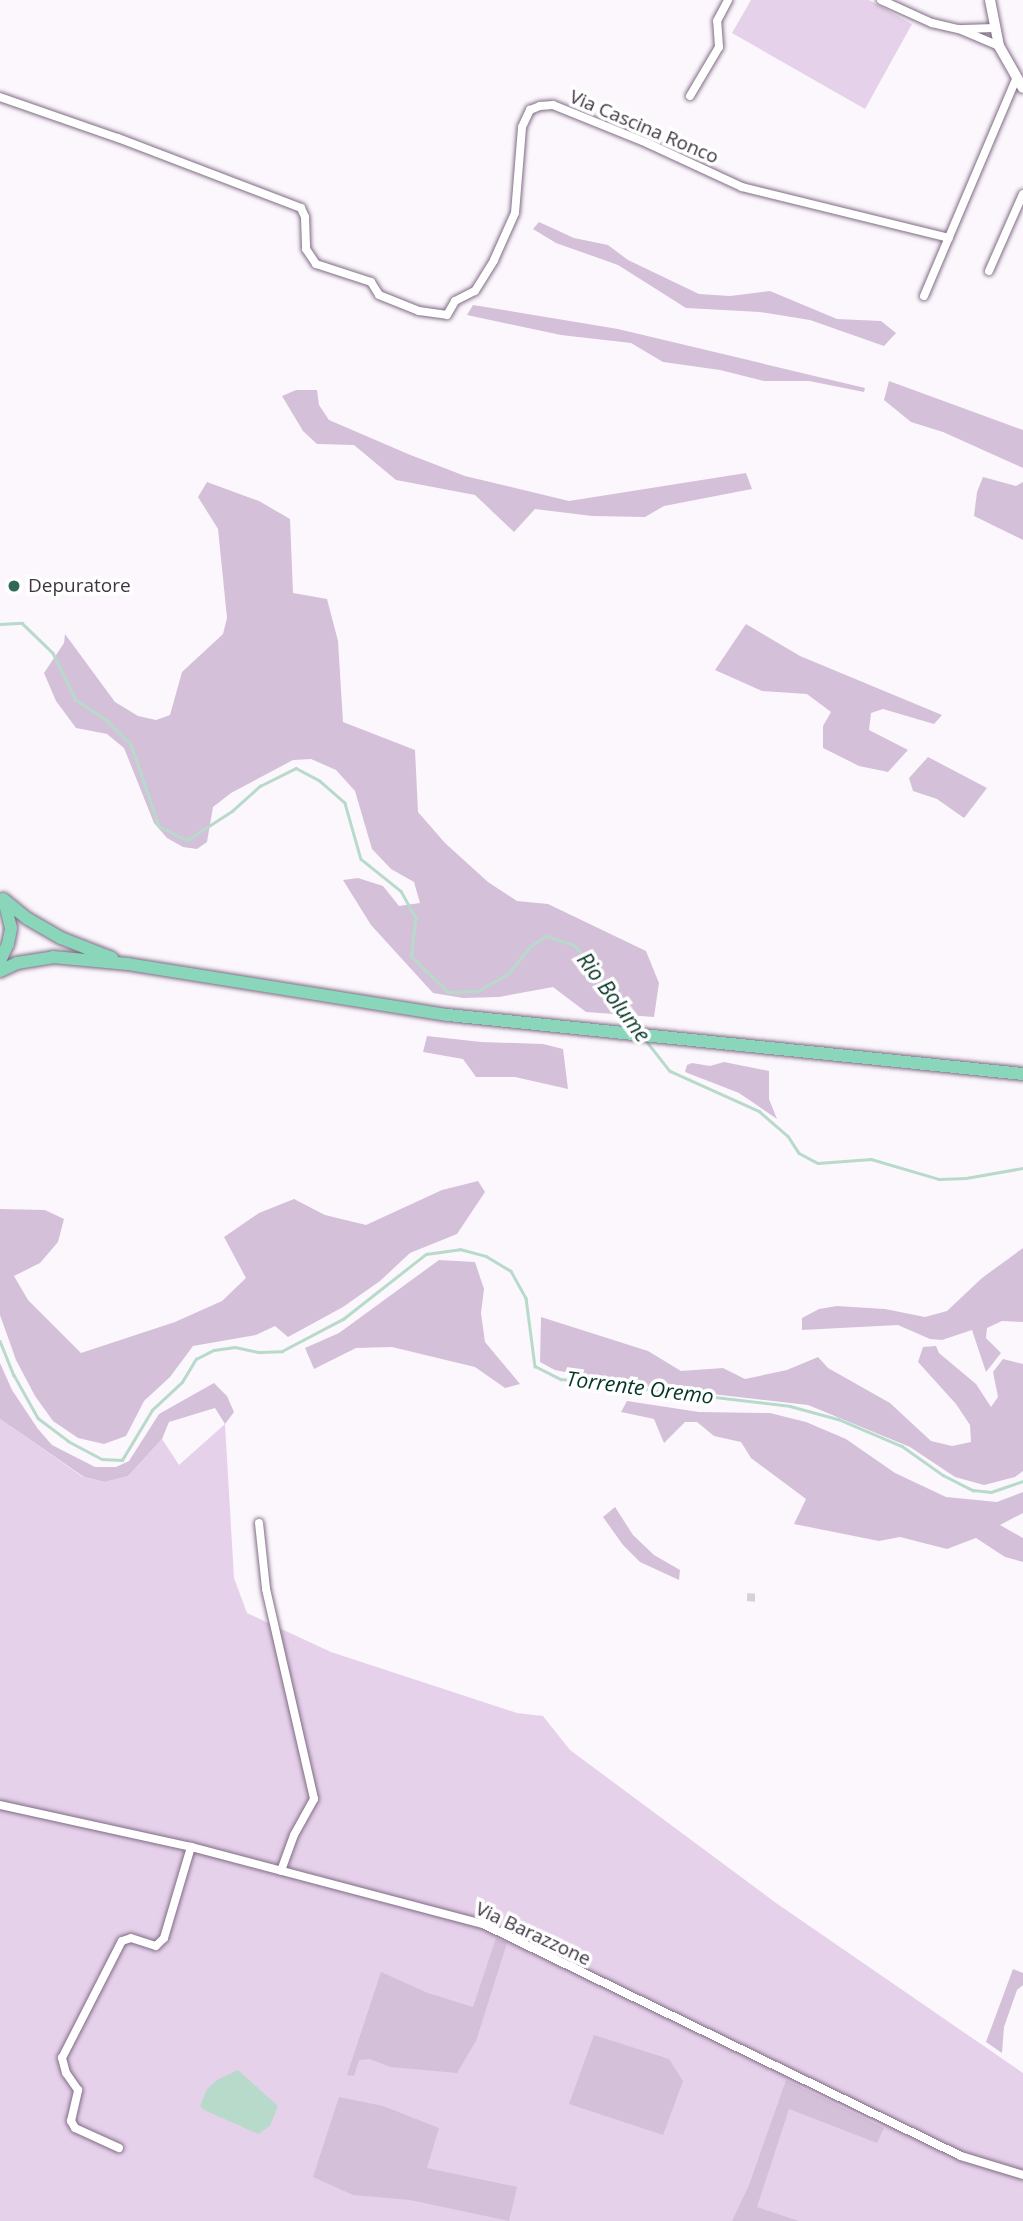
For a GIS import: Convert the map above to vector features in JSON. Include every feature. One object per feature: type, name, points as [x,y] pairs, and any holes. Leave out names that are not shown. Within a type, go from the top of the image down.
[{"type":"main road","points":[[0,961],[8,944],[11,928],[2,896]]},
{"type":"main road","points":[[2,896],[28,919],[61,938],[128,964]]},
{"type":"main road","points":[[0,971],[17,963],[54,957],[128,964],[448,1015],[1023,1074]]},
{"type":"street","points":[[690,96],[719,47],[717,21],[728,0]]},
{"type":"street","points":[[881,0],[932,23],[960,29],[999,46]]},
{"type":"street","points":[[990,0],[999,46],[1023,88]]},
{"type":"street","points":[[960,29],[995,28]]},
{"type":"street","points":[[924,296],[1016,79]]},
{"type":"street","name":"Via Cascina Ronco","points":[[0,97],[118,138],[300,208],[306,217],[306,250],[316,264],[371,282],[379,295],[419,311],[438,314],[447,315],[455,300],[475,290],[494,260],[515,214],[522,127],[530,110],[540,106],[553,105],[647,143],[742,187],[949,238]]},
{"type":"street","points":[[989,271],[1023,194]]},
{"type":"street","points":[[259,1523],[266,1589],[314,1799],[294,1835],[281,1871]]},
{"type":"street","name":"Via Barazzone","points":[[0,1805],[191,1847],[483,1924],[961,2156],[1023,2175]]},
{"type":"street","points":[[119,2148],[75,2128],[71,2121],[78,2090],[66,2073],[62,2058],[122,1941],[131,1938],[156,1946],[164,1938],[191,1847]]},
{"type":"shaded area","points":[[751,0],[869,0],[912,24],[865,109],[732,33]]},
{"type":"shaded area","points":[[539,222],[574,238],[608,245],[628,260],[699,294],[730,296],[770,291],[837,319],[881,321],[896,333],[884,346],[810,320],[760,312],[686,308],[618,265],[556,243],[533,229]]},
{"type":"shaded area","points":[[473,305],[618,329],[865,388],[864,392],[809,381],[764,381],[720,370],[663,362],[631,343],[561,335],[467,315]]},
{"type":"shaded area","points":[[889,381],[1023,430],[1023,468],[943,432],[911,422],[884,400]]},
{"type":"shaded area","points":[[296,390],[317,390],[319,405],[329,420],[408,454],[465,476],[569,501],[746,473],[752,489],[664,506],[645,517],[592,516],[535,509],[514,532],[475,495],[396,480],[354,445],[317,444],[303,431],[282,396]]},
{"type":"shaded area","points":[[983,477],[1016,486],[1023,482],[1023,540],[974,516],[977,492]]},
{"type":"shaded area","points":[[207,482],[259,501],[290,519],[293,593],[327,599],[338,641],[343,722],[415,750],[418,812],[445,843],[488,882],[517,901],[548,904],[646,951],[659,983],[654,1017],[586,1012],[553,987],[499,997],[463,998],[433,993],[371,925],[343,880],[358,878],[383,886],[399,906],[420,903],[414,882],[391,869],[372,849],[355,791],[336,770],[311,759],[293,760],[231,793],[213,807],[207,842],[197,849],[183,847],[167,838],[154,823],[124,748],[107,734],[76,728],[56,701],[44,673],[64,643],[65,634],[115,702],[138,716],[156,720],[170,715],[182,672],[223,634],[227,618],[218,529],[198,497]]},
{"type":"shaded area","points":[[746,624],[800,656],[942,715],[934,724],[883,709],[871,713],[869,730],[908,750],[888,772],[859,766],[823,748],[823,726],[831,712],[807,694],[762,691],[715,670]]},
{"type":"shaded area","points":[[928,757],[987,788],[964,818],[937,799],[913,791],[909,778]]},
{"type":"shaded area","points":[[427,1036],[481,1042],[543,1044],[563,1049],[568,1089],[515,1077],[476,1077],[463,1059],[423,1052]]},
{"type":"shaded area","points":[[724,1062],[769,1071],[769,1099],[777,1119],[739,1093],[685,1072],[687,1065],[692,1063],[710,1066]]},
{"type":"shaded area","points":[[478,1181],[485,1192],[457,1234],[410,1253],[380,1281],[343,1307],[288,1337],[275,1326],[256,1335],[193,1346],[170,1377],[144,1401],[126,1436],[104,1444],[78,1438],[53,1421],[35,1396],[16,1360],[0,1315],[0,1209],[45,1210],[64,1219],[58,1242],[40,1263],[14,1276],[28,1300],[81,1353],[175,1322],[222,1301],[246,1278],[224,1237],[259,1213],[294,1199],[325,1215],[366,1225],[442,1190]]},
{"type":"shaded area","points":[[1023,1248],[1023,1322],[1002,1321],[987,1328],[986,1338],[1001,1353],[986,1372],[972,1330],[942,1340],[930,1339],[898,1325],[802,1330],[802,1318],[819,1309],[837,1306],[885,1309],[925,1317],[947,1311],[982,1278]]},
{"type":"shaded area","points":[[439,1260],[475,1262],[484,1289],[481,1313],[485,1342],[520,1384],[505,1388],[475,1367],[392,1347],[356,1348],[314,1369],[305,1348],[339,1333]]},
{"type":"shaded area","points":[[541,1317],[648,1351],[681,1371],[723,1368],[745,1379],[787,1370],[818,1357],[828,1368],[890,1403],[931,1441],[952,1446],[971,1442],[970,1425],[956,1404],[918,1362],[923,1347],[936,1346],[939,1353],[976,1384],[991,1407],[998,1397],[993,1372],[1003,1359],[1023,1364],[1023,1471],[1015,1477],[984,1485],[955,1477],[910,1447],[808,1405],[625,1384],[555,1370],[540,1362]]},
{"type":"shaded area","points":[[0,1363],[12,1390],[52,1445],[95,1467],[116,1467],[129,1461],[159,1414],[214,1383],[227,1396],[234,1412],[225,1424],[215,1408],[169,1422],[162,1439],[128,1476],[105,1482],[84,1477],[0,1419]]},
{"type":"shaded area","points":[[627,1401],[699,1412],[770,1413],[806,1422],[846,1439],[895,1473],[946,1497],[997,1502],[1023,1492],[1023,1513],[1000,1525],[1023,1538],[1023,1562],[1005,1557],[976,1538],[947,1549],[900,1537],[879,1541],[794,1524],[806,1499],[751,1458],[741,1442],[714,1436],[697,1422],[685,1422],[664,1443],[654,1419],[621,1412]]},
{"type":"shaded area","points":[[0,1419],[83,1477],[105,1482],[128,1476],[162,1439],[179,1465],[225,1424],[234,1578],[247,1613],[331,1652],[517,1713],[543,1716],[570,1750],[776,1903],[1023,2073],[1023,2221],[0,2221]]},
{"type":"shaded area","points":[[615,1507],[633,1535],[654,1555],[680,1570],[679,1580],[640,1562],[623,1545],[603,1517]]},
{"type":"shaded area","points":[[496,1938],[507,1943],[476,2041],[457,2073],[390,2067],[370,2059],[359,2060],[354,2076],[347,2075],[381,1972],[428,1993],[473,2007]]},
{"type":"shaded area","points":[[1013,1969],[1023,1973],[1023,1985],[1017,1990],[1004,2027],[1002,2053],[986,2042]]},
{"type":"shaded area","points":[[594,2035],[669,2059],[683,2081],[663,2135],[569,2104]]},
{"type":"shaded area","points":[[238,2070],[278,2106],[270,2126],[258,2134],[200,2106],[207,2089],[217,2080]]},
{"type":"shaded area","points":[[786,2080],[884,2128],[877,2143],[789,2109],[757,2207],[799,2221],[732,2221],[749,2185]]},
{"type":"shaded area","points":[[339,2097],[383,2106],[439,2128],[427,2168],[517,2187],[509,2221],[410,2200],[353,2195],[313,2177]]},
{"type":"waterway","name":"Rio Bolume","points":[[0,624],[22,623],[53,653],[76,700],[105,719],[131,744],[159,826],[187,840],[232,811],[260,786],[296,768],[320,781],[345,803],[361,859],[401,891],[416,918],[411,956],[448,992],[478,991],[508,974],[531,946],[546,936],[573,944],[590,962],[638,1030]]},
{"type":"waterway","name":"Rio Bolume","points":[[644,1038],[670,1071],[759,1111],[788,1136],[799,1153],[818,1163],[871,1159],[939,1179],[966,1178],[1023,1168]]},
{"type":"waterway","name":"Torrente Oremo","points":[[0,1341],[14,1375],[38,1418],[68,1441],[102,1459],[122,1460],[152,1410],[182,1382],[196,1359],[214,1350],[235,1347],[259,1352],[282,1351],[343,1319],[426,1254],[460,1249],[486,1256],[511,1271],[526,1298],[535,1366],[561,1379],[790,1406],[838,1419],[902,1446],[943,1475],[973,1490],[991,1492],[1023,1481]]},
{"type":"tunnel","points":[[747,1597],[758,1598]]},
{"type":"place","name":"Depuratore","points":[[14,586]]}]
